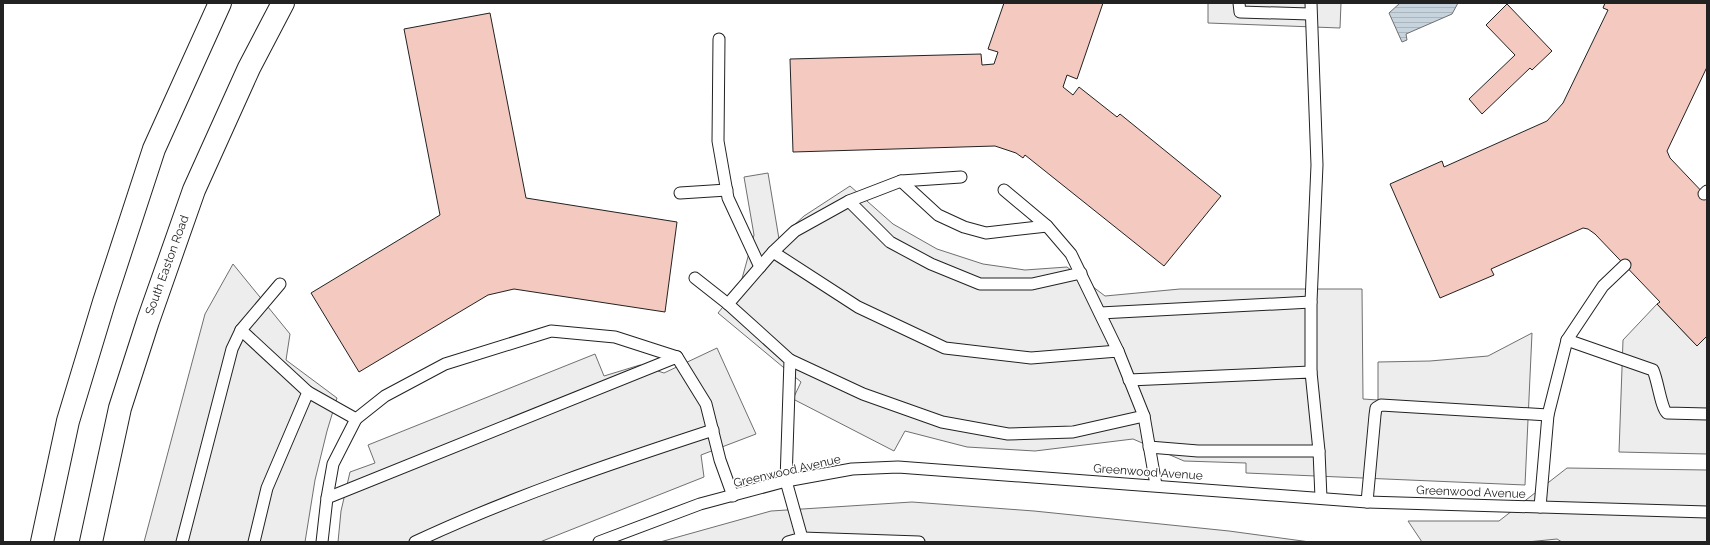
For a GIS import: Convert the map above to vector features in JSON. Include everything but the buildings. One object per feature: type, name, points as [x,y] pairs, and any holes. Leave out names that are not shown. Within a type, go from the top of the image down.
[{"type":"main road","points":[[42,542],[68,421],[104,302],[149,164],[154,149],[220,3]]},
{"type":"main road","name":"South Easton Road","points":[[91,542],[120,408],[148,321],[191,198],[249,68],[283,3]]},
{"type":"lane","points":[[1239,3],[1240,12],[1311,8],[1318,165],[1311,302],[1311,372],[1319,451],[1321,498]]},
{"type":"lane","points":[[719,38],[718,141],[728,198],[760,267]]},
{"type":"lane","points":[[728,304],[773,252],[796,231],[849,201],[901,181],[961,177]]},
{"type":"lane","points":[[901,181],[938,215],[964,227],[986,233],[1047,226]]},
{"type":"lane","points":[[680,193],[727,190]]},
{"type":"lane","points":[[1004,190],[1047,226],[1071,254],[1081,273],[1118,351],[1144,416],[1156,485]]},
{"type":"lane","points":[[849,201],[890,242],[931,264],[980,284],[1032,284],[1081,273]]},
{"type":"lane","points":[[773,252],[858,307],[945,348],[1031,358],[1118,351]]},
{"type":"lane","points":[[1540,507],[1548,414],[1566,340],[1603,286],[1625,265]]},
{"type":"lane","points":[[695,278],[728,304],[790,360],[862,394],[942,422],[1008,434],[1073,432],[1144,416]]},
{"type":"lane","points":[[182,542],[232,349],[241,330],[280,284]]},
{"type":"lane","points":[[1100,313],[1311,302]]},
{"type":"lane","points":[[241,330],[308,392],[356,419]]},
{"type":"lane","points":[[322,542],[333,464],[356,419],[385,396],[445,364],[551,331],[615,337],[677,357],[706,404],[720,460],[733,496]]},
{"type":"lane","points":[[1566,340],[1653,370],[1658,382],[1663,410],[1667,414],[1707,414]]},
{"type":"lane","points":[[327,498],[677,357]]},
{"type":"lane","points":[[790,360],[786,481],[802,538]]},
{"type":"lane","points":[[1129,380],[1311,372]]},
{"type":"lane","points":[[254,542],[267,488],[308,392]]},
{"type":"lane","points":[[1367,502],[1375,414],[1376,408],[1381,405],[1548,414]]},
{"type":"lane","points":[[416,542],[487,510],[643,453],[713,430]]},
{"type":"lane","points":[[1149,447],[1198,450],[1319,451]]},
{"type":"lane","name":"Greenwood Avenue","points":[[598,542],[700,504],[786,481],[852,469],[898,467],[1113,484],[1156,485],[1367,502],[1707,512]]},
{"type":"lane","points":[[788,542],[802,538],[919,542]]},
{"type":"shaded area","points":[[1208,3],[1341,3],[1340,28],[1208,23]]},
{"type":"shaded area","points":[[1400,3],[1458,3],[1452,14],[1406,34],[1407,40],[1402,42],[1389,13]]},
{"type":"shaded area","points":[[768,173],[779,239],[804,216],[850,186],[893,224],[937,249],[983,264],[1025,270],[1067,267],[1105,296],[1180,289],[1362,289],[1363,399],[1378,400],[1378,362],[1430,361],[1488,356],[1532,333],[1525,485],[1246,473],[1246,463],[1184,461],[1133,439],[1035,451],[967,447],[905,431],[894,451],[793,399],[801,382],[718,313],[740,286],[754,235],[744,177]]},
{"type":"shaded area","points":[[233,264],[290,334],[286,360],[337,398],[315,480],[305,542],[144,542],[205,314]]},
{"type":"shaded area","points":[[1657,304],[1697,346],[1707,336],[1707,454],[1619,452],[1623,340]]},
{"type":"shaded area","points":[[717,348],[756,434],[701,455],[704,477],[540,542],[338,542],[341,511],[350,472],[375,463],[368,445],[595,354],[604,376],[640,365],[664,373]]},
{"type":"shaded area","points":[[1567,468],[1707,470],[1707,542],[1562,542],[1557,539],[1527,542],[1422,542],[1408,521],[1499,521]]},
{"type":"shaded area","points":[[912,502],[1034,511],[1229,531],[1310,542],[660,542],[771,511]]}]
